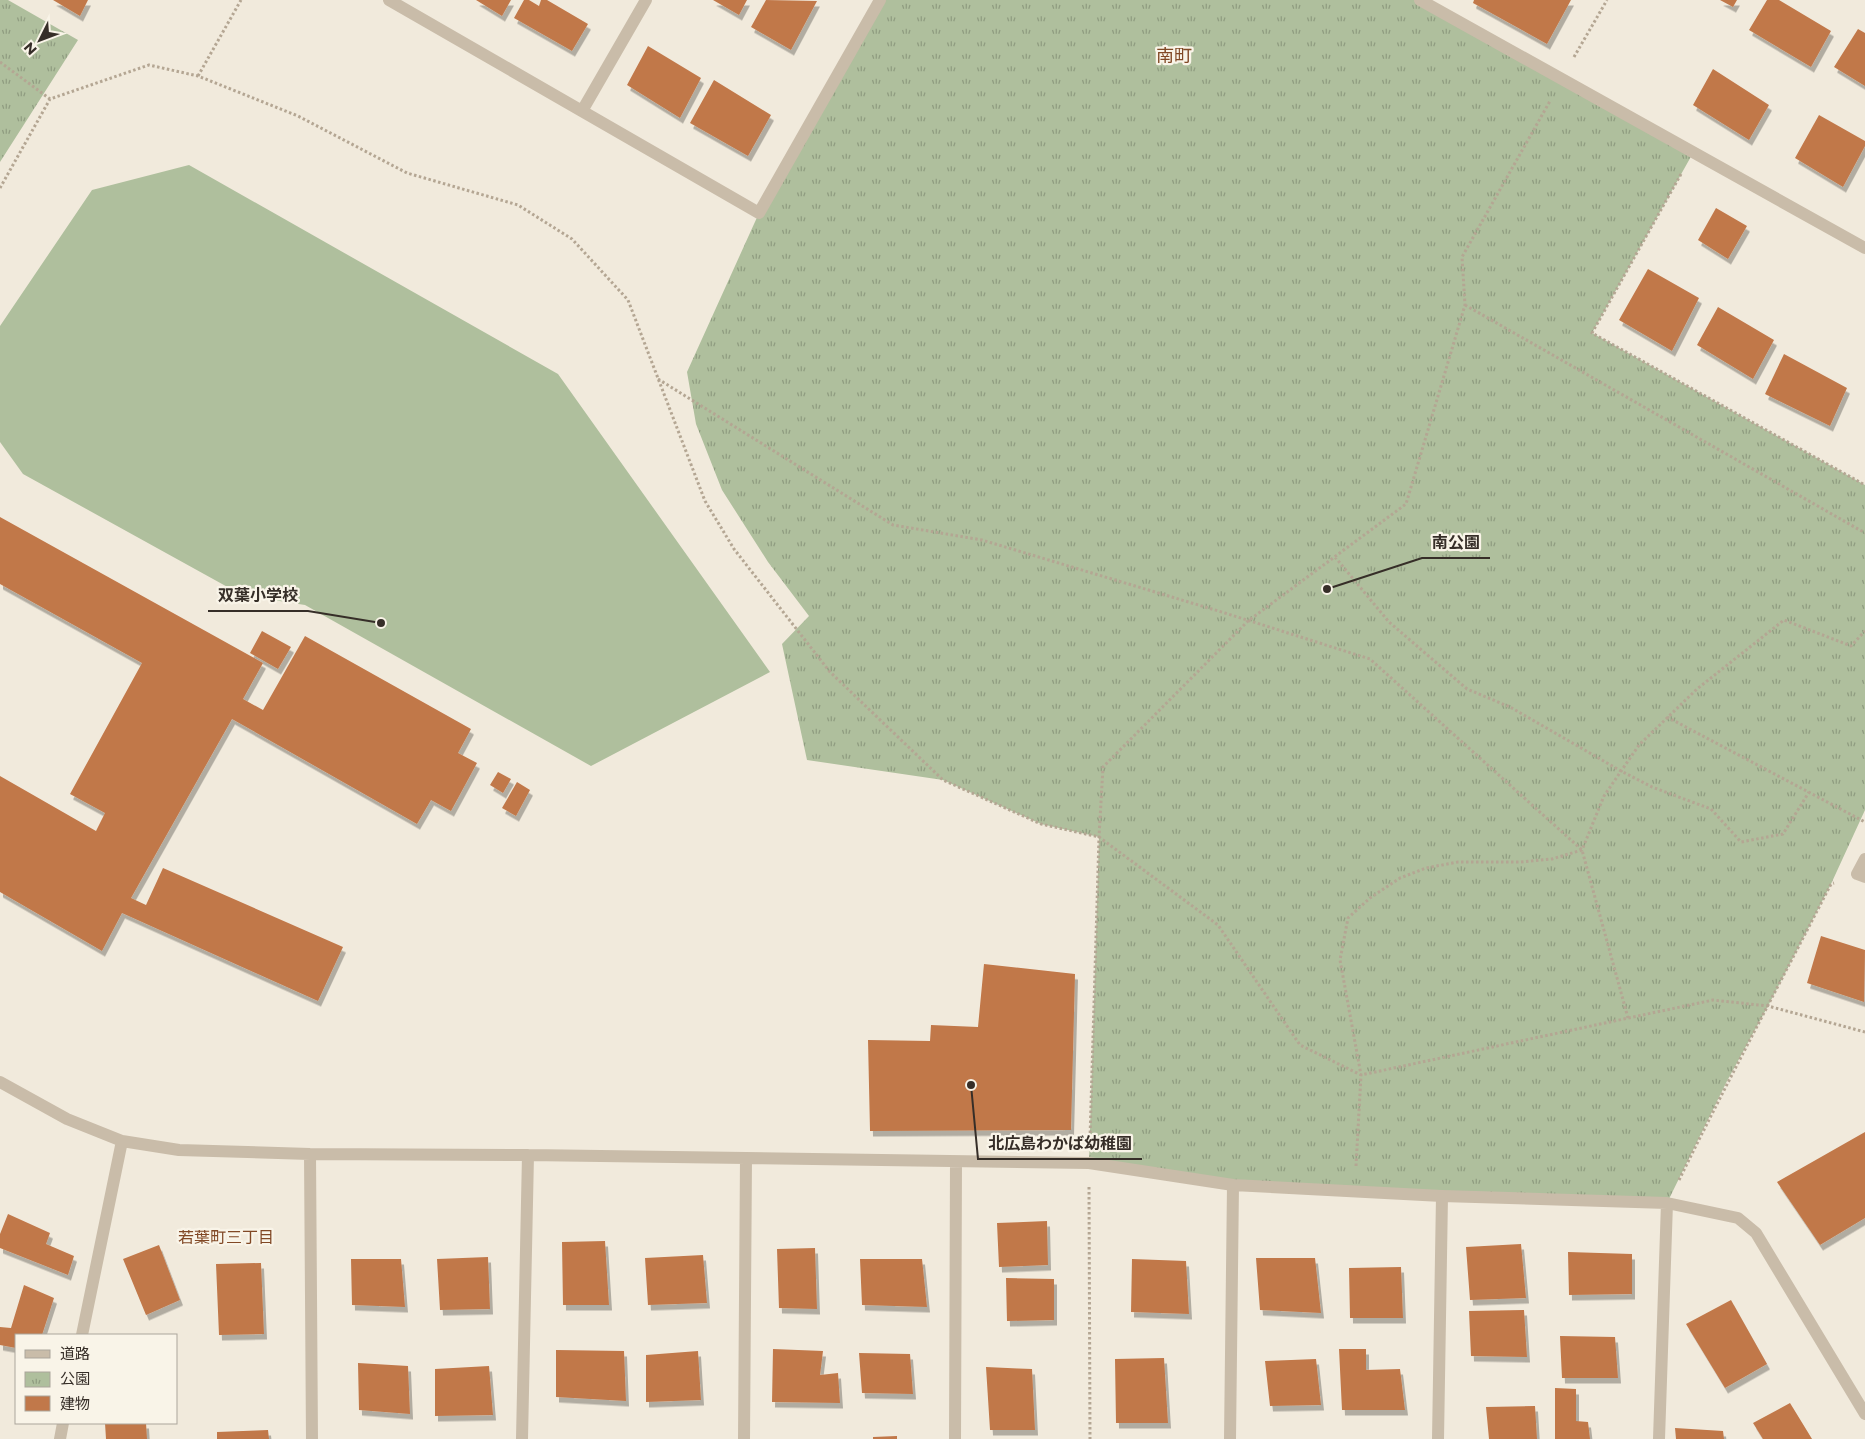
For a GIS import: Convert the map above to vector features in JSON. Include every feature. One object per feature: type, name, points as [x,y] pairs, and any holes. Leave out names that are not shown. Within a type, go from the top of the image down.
[{"type":"street","points":[[582,111],[646,0]]},
{"type":"street","points":[[395,1],[759,213],[880,0]]},
{"type":"street","points":[[1420,0],[1865,248]]},
{"type":"street","points":[[1861,875],[1865,859]]},
{"type":"street","points":[[0,1082],[67,1119],[122,1141],[180,1150],[310,1154],[528,1155],[1089,1163],[1233,1185],[1442,1196],[1667,1203],[1738,1218],[1756,1233],[1865,1414]]},
{"type":"street","points":[[82,1334],[122,1141]]},
{"type":"street","points":[[310,1154],[312,1439]]},
{"type":"street","points":[[522,1439],[528,1155]]},
{"type":"street","points":[[744,1439],[746,1158]]},
{"type":"street","points":[[955,1439],[956,1162]]},
{"type":"street","points":[[1230,1439],[1233,1185]]},
{"type":"street","points":[[1438,1439],[1442,1196]]},
{"type":"street","points":[[1659,1439],[1667,1203]]},
{"type":"street","points":[[60,1439],[64,1424]]},
{"type":"path","points":[[198,76],[241,0]]},
{"type":"path","points":[[1090,1439],[1089,1163],[1099,837],[1103,767],[1248,621],[1406,504],[1465,305],[1462,257],[1606,0]]},
{"type":"path","points":[[0,68],[2,64],[50,100]]},
{"type":"path","points":[[0,188],[50,100],[149,65],[198,76],[298,116],[408,173],[518,205],[572,239],[628,300],[705,501],[719,525],[734,550],[830,672],[943,780],[1041,824],[1099,837],[1218,925],[1300,1045],[1361,1075],[1713,1000],[1768,1006],[1865,1032]]},
{"type":"path","points":[[1694,153],[1592,333],[1865,485]]},
{"type":"path","points":[[1465,305],[1865,533]]},
{"type":"path","points":[[658,379],[893,525],[982,540],[1370,659],[1582,850],[1628,1018]]},
{"type":"path","points":[[1334,557],[1388,622],[1466,689],[1510,707],[1652,787],[1711,809],[1741,842],[1783,834],[1809,792]]},
{"type":"path","points":[[1582,850],[1604,796],[1640,745],[1697,689],[1784,620],[1850,646],[1865,631]]},
{"type":"path","points":[[1668,717],[1865,822]]},
{"type":"path","points":[[1354,1192],[1361,1075],[1340,960],[1348,918],[1370,898],[1400,878],[1426,868],[1458,862],[1521,862],[1552,859],[1582,850]]},
{"type":"path","points":[[1667,1203],[1727,1081],[1831,884],[1861,875]]},
{"type":"green space","points":[[0,0],[8,0],[78,40],[0,162]]},
{"type":"green space","points":[[880,0],[1420,0],[1693,153],[1592,333],[1865,485],[1865,810],[1831,884],[1727,1081],[1667,1203],[1233,1185],[1089,1163],[1099,837],[1041,824],[943,780],[807,760],[782,644],[809,616],[768,562],[722,490],[696,424],[687,372],[759,213]]},
{"type":"green space","points":[[189,165],[558,374],[770,672],[591,766],[305,605],[242,595],[23,474],[0,442],[0,326],[92,190]]},
{"type":"building","points":[[53,0],[88,0],[80,16]]},
{"type":"building","points":[[476,0],[511,0],[502,16]]},
{"type":"building","points":[[524,0],[529,0],[539,6],[541,0],[547,0],[588,24],[572,51],[514,18]]},
{"type":"building","points":[[713,0],[747,0],[739,15]]},
{"type":"building","points":[[766,0],[817,1],[791,50],[751,27]]},
{"type":"building","points":[[1474,0],[1571,0],[1547,44],[1473,3]]},
{"type":"building","points":[[1720,0],[1737,0],[1733,7]]},
{"type":"building","points":[[1767,0],[1779,0],[1831,31],[1811,67],[1749,30]]},
{"type":"building","points":[[1858,29],[1865,33],[1865,86],[1834,67]]},
{"type":"building","points":[[648,46],[701,78],[680,118],[627,85]]},
{"type":"building","points":[[1713,69],[1769,105],[1749,140],[1693,105]]},
{"type":"building","points":[[714,80],[771,115],[748,156],[690,123]]},
{"type":"building","points":[[1819,115],[1865,141],[1865,146],[1843,187],[1795,158]]},
{"type":"building","points":[[1716,208],[1747,226],[1728,259],[1698,240]]},
{"type":"building","points":[[1648,269],[1699,298],[1672,351],[1619,320]]},
{"type":"building","points":[[1718,307],[1774,340],[1753,379],[1697,345]]},
{"type":"building","points":[[1784,354],[1847,388],[1830,426],[1765,394]]},
{"type":"building","points":[[0,517],[263,663],[243,699],[263,710],[305,636],[471,729],[458,753],[477,763],[451,811],[431,800],[417,824],[232,719],[131,898],[146,905],[163,868],[343,947],[318,1001],[122,913],[102,951],[0,892],[0,776],[96,831],[105,813],[70,794],[142,663],[0,584]]},
{"type":"building","points":[[262,631],[291,647],[278,669],[250,653]]},
{"type":"building","points":[[498,772],[511,779],[503,793],[490,785]]},
{"type":"building","points":[[517,782],[530,790],[516,816],[502,808]]},
{"type":"building","points":[[1821,936],[1865,950],[1864,1002],[1807,983]]},
{"type":"building","points":[[984,964],[1075,974],[1071,1130],[870,1131],[868,1040],[930,1041],[931,1025],[978,1027]]},
{"type":"building","points":[[1865,1132],[1865,1218],[1820,1245],[1777,1182]]},
{"type":"building","points":[[8,1214],[50,1233],[46,1244],[74,1256],[68,1275],[0,1248],[0,1234]]},
{"type":"building","points":[[1047,1221],[1048,1265],[999,1267],[997,1223]]},
{"type":"building","points":[[605,1241],[609,1305],[563,1305],[562,1242]]},
{"type":"building","points":[[1521,1244],[1526,1298],[1470,1300],[1466,1247]]},
{"type":"building","points":[[159,1245],[180,1300],[146,1315],[123,1259]]},
{"type":"building","points":[[815,1248],[817,1309],[779,1308],[777,1249]]},
{"type":"building","points":[[1568,1252],[1632,1254],[1632,1294],[1569,1295]]},
{"type":"building","points":[[703,1255],[707,1303],[648,1305],[645,1258]]},
{"type":"building","points":[[488,1257],[490,1309],[440,1310],[437,1259]]},
{"type":"building","points":[[1256,1258],[1315,1258],[1321,1313],[1260,1310]]},
{"type":"building","points":[[351,1259],[401,1259],[405,1307],[352,1305]]},
{"type":"building","points":[[860,1259],[922,1259],[927,1307],[862,1305]]},
{"type":"building","points":[[1132,1259],[1186,1261],[1189,1314],[1131,1312]]},
{"type":"building","points":[[261,1263],[264,1334],[219,1335],[216,1264]]},
{"type":"building","points":[[1401,1267],[1403,1318],[1350,1318],[1349,1268]]},
{"type":"building","points":[[1006,1278],[1054,1279],[1054,1320],[1007,1321]]},
{"type":"building","points":[[24,1285],[54,1298],[42,1334],[15,1334],[15,1348],[0,1345],[0,1327],[11,1328]]},
{"type":"building","points":[[1731,1300],[1767,1364],[1725,1388],[1686,1324]]},
{"type":"building","points":[[1524,1310],[1527,1357],[1471,1356],[1469,1311]]},
{"type":"building","points":[[1560,1336],[1615,1337],[1618,1378],[1562,1378]]},
{"type":"building","points":[[773,1349],[823,1351],[820,1375],[838,1373],[840,1403],[772,1402]]},
{"type":"building","points":[[1339,1349],[1366,1349],[1366,1370],[1400,1369],[1405,1410],[1342,1410]]},
{"type":"building","points":[[556,1350],[624,1351],[626,1401],[556,1397]]},
{"type":"building","points":[[698,1351],[701,1400],[646,1402],[646,1355]]},
{"type":"building","points":[[859,1353],[910,1354],[913,1394],[862,1393]]},
{"type":"building","points":[[1164,1358],[1168,1423],[1116,1423],[1115,1359]]},
{"type":"building","points":[[1316,1359],[1321,1405],[1270,1406],[1265,1361]]},
{"type":"building","points":[[358,1363],[408,1366],[410,1414],[359,1410]]},
{"type":"building","points":[[489,1366],[493,1415],[435,1416],[435,1369]]},
{"type":"building","points":[[986,1367],[1032,1369],[1035,1430],[990,1430]]},
{"type":"building","points":[[1555,1388],[1576,1389],[1576,1421],[1588,1422],[1590,1439],[1555,1439]]},
{"type":"building","points":[[1790,1403],[1812,1439],[1763,1439],[1753,1423]]},
{"type":"building","points":[[1535,1406],[1537,1439],[1489,1439],[1486,1407]]},
{"type":"building","points":[[105,1424],[146,1424],[147,1439],[106,1439]]},
{"type":"building","points":[[1675,1428],[1723,1431],[1724,1439],[1676,1439]]},
{"type":"building","points":[[268,1430],[269,1439],[217,1439],[217,1432]]},
{"type":"building","points":[[897,1436],[897,1439],[873,1439],[873,1437]]},
{"type":"place","name":"南公園","points":[[1327,589]]},
{"type":"place","name":"双葉小学校","points":[[381,623]]},
{"type":"place","name":"北広島わかば幼稚園","points":[[971,1085]]},
{"type":"district","name":"南町","points":[[1174,56]]},
{"type":"district","name":"若葉町三丁目","points":[[226,1237]]}]
